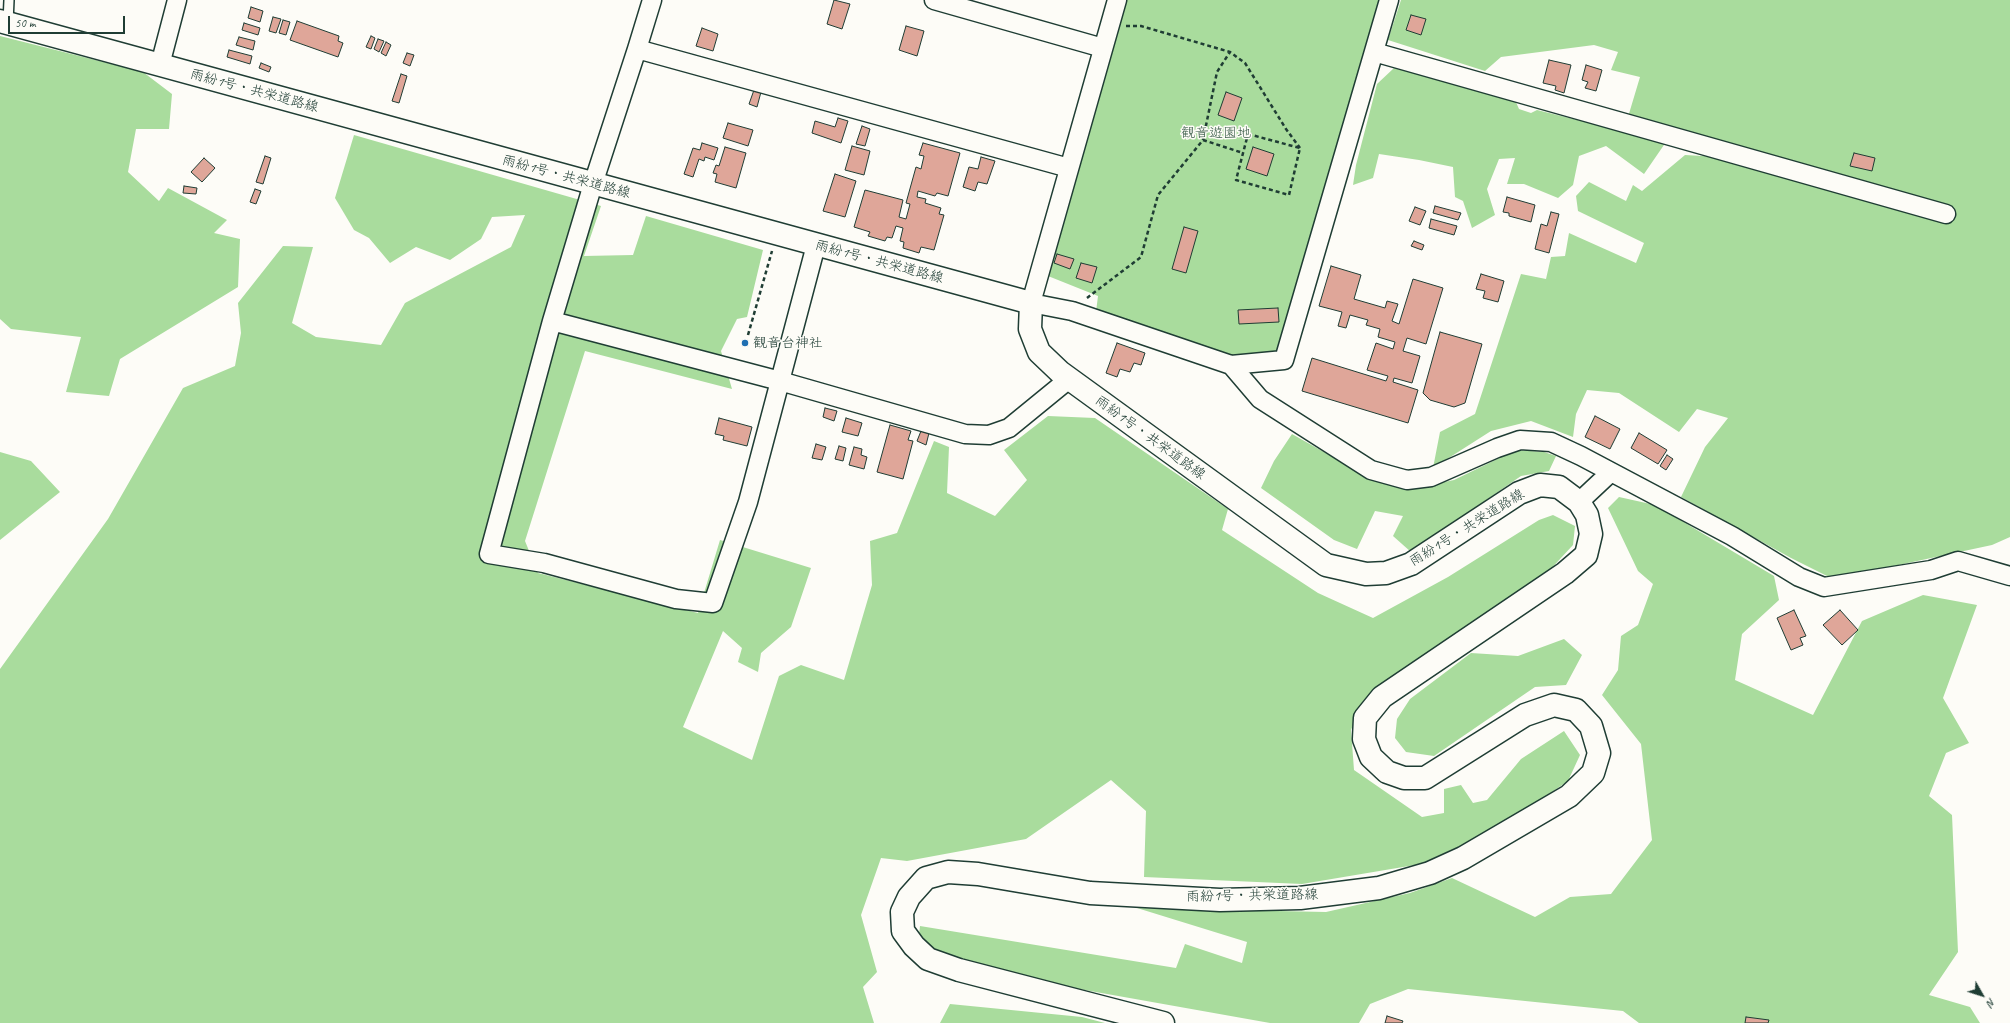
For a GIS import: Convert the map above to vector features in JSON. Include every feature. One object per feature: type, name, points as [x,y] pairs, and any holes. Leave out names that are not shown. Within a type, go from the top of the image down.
[{"type":"street","points":[[160,65],[177,0]]},
{"type":"street","points":[[652,0],[593,184],[552,321],[489,554],[544,563],[676,599],[713,604],[748,502],[816,245]]},
{"type":"street","points":[[934,0],[1103,48]]},
{"type":"street","points":[[1117,0],[1031,303],[1084,315],[1231,365],[1284,360],[1389,0]]},
{"type":"street","name":"雨紛1号・共栄道路線","points":[[4,23],[1031,303],[1030,329],[1039,352],[1069,379],[1326,565],[1366,574],[1386,573],[1411,564],[1519,493],[1540,485],[1559,487],[1579,502],[1587,515],[1591,534],[1586,555],[1565,573],[1382,698],[1366,718],[1364,739],[1371,757],[1387,772],[1404,778],[1425,778],[1525,715],[1554,705],[1576,710],[1591,726],[1598,754],[1593,773],[1569,796],[1463,858],[1430,873],[1379,888],[1300,898],[1220,900],[1090,893],[978,874],[948,872],[926,878],[909,897],[902,912],[903,930],[914,946],[928,959],[959,970],[1163,1023]]},
{"type":"street","points":[[637,49],[1069,168]]},
{"type":"street","points":[[1374,52],[1946,214]]},
{"type":"street","points":[[552,321],[780,381],[965,434],[989,435],[1009,428],[1069,379]]},
{"type":"street","points":[[1231,365],[1260,399],[1370,470],[1408,480],[1431,477],[1497,448],[1520,440],[1551,442],[1732,536],[1800,577],[1824,587],[1931,570],[1958,561],[2010,576]]},
{"type":"street","points":[[1579,502],[1611,472]]},
{"type":"lane","points":[[4,23],[9,0]]},
{"type":"path","points":[[1110,25],[1142,26],[1230,52],[1245,63],[1300,148],[1289,195],[1236,180],[1248,134],[1300,148]]},
{"type":"path","points":[[1084,315],[1087,298],[1141,257],[1158,195],[1203,140],[1217,72],[1230,52]]},
{"type":"path","points":[[1203,140],[1243,153]]},
{"type":"path","points":[[748,336],[776,234]]},
{"type":"green space","name":"観音遊園地","points":[[1127,0],[1381,0],[1279,355],[1230,358],[1096,312],[1098,296],[1048,276]]},
{"type":"green space","points":[[1401,0],[2010,0],[2010,537],[1992,545],[1833,579],[1791,558],[1681,497],[1705,447],[1728,418],[1697,409],[1679,432],[1619,393],[1587,390],[1576,414],[1573,437],[1531,421],[1491,431],[1433,468],[1440,432],[1475,414],[1521,274],[1546,279],[1551,257],[1565,256],[1569,233],[1636,263],[1644,243],[1578,211],[1576,196],[1589,182],[1626,201],[1633,185],[1642,191],[1685,155],[1720,157],[1628,117],[1640,77],[1611,70],[1618,52],[1594,45],[1501,57],[1485,71],[1388,40]]},
{"type":"green space","points":[[0,36],[143,72],[172,94],[169,129],[136,129],[128,172],[159,201],[168,188],[227,220],[214,233],[240,239],[238,287],[120,359],[109,396],[66,392],[81,337],[11,329],[0,319]]},
{"type":"green space","points":[[1394,68],[1515,100],[1519,109],[1531,113],[1537,110],[1666,142],[1644,174],[1606,146],[1579,156],[1573,185],[1558,198],[1524,184],[1507,184],[1515,158],[1499,159],[1487,189],[1495,215],[1472,228],[1463,201],[1455,197],[1453,167],[1379,154],[1373,178],[1353,185],[1356,165],[1377,84]]},
{"type":"green space","points":[[354,135],[601,206],[584,256],[633,255],[646,216],[763,250],[747,317],[737,319],[721,351],[732,389],[585,351],[525,541],[538,573],[698,613],[720,540],[811,568],[791,627],[761,653],[758,672],[738,662],[742,648],[723,631],[683,727],[752,760],[779,676],[801,665],[844,680],[872,585],[870,541],[897,533],[934,441],[949,447],[947,493],[995,516],[1027,480],[1004,450],[1048,416],[1095,418],[1228,509],[1222,530],[1318,593],[1373,618],[1448,577],[1539,520],[1553,515],[1575,526],[1573,545],[1547,573],[1363,701],[1351,730],[1354,770],[1422,817],[1444,813],[1444,789],[1461,785],[1473,803],[1487,800],[1521,759],[1564,731],[1580,755],[1568,781],[1499,828],[1421,864],[1302,884],[1144,877],[1146,811],[1111,780],[1026,839],[907,861],[881,858],[861,915],[877,972],[863,987],[874,1023],[0,1023],[0,669],[108,519],[183,388],[235,366],[241,333],[238,303],[283,246],[313,247],[292,323],[316,337],[381,345],[405,303],[511,247],[525,215],[492,217],[481,239],[450,260],[416,247],[390,263],[369,238],[354,230],[335,198]]},
{"type":"green space","points":[[1292,434],[1361,473],[1420,487],[1454,480],[1516,450],[1544,452],[1556,456],[1549,471],[1521,476],[1411,552],[1393,536],[1403,516],[1375,511],[1357,549],[1334,540],[1261,488],[1274,461]]},
{"type":"green space","points":[[0,452],[31,461],[60,492],[0,540]]},
{"type":"green space","points":[[1619,497],[1655,505],[1774,576],[1779,600],[1742,634],[1735,680],[1813,715],[1862,621],[1923,595],[1977,605],[1943,698],[1969,743],[1946,753],[1929,796],[1952,815],[1958,952],[1929,995],[1970,1007],[1980,1023],[1639,1023],[1623,1011],[1408,989],[1370,1004],[1359,1023],[1270,1023],[916,960],[920,926],[1176,968],[1185,944],[1242,963],[1247,942],[1137,908],[1326,912],[1410,893],[1452,878],[1535,917],[1570,897],[1611,894],[1652,840],[1641,744],[1602,695],[1618,670],[1621,636],[1638,625],[1653,584],[1638,571],[1608,508]]},
{"type":"green space","points":[[1564,639],[1582,655],[1566,685],[1535,687],[1434,756],[1406,752],[1395,738],[1397,719],[1410,699],[1471,653],[1518,656]]},
{"type":"green space","points":[[950,1004],[1082,1017],[1105,1023],[940,1023]]},
{"type":"building","points":[[834,0],[850,4],[842,29],[827,24]]},
{"type":"building","points":[[251,7],[263,11],[260,22],[248,18]]},
{"type":"building","points":[[1411,15],[1426,19],[1421,35],[1406,30]]},
{"type":"building","points":[[273,17],[281,19],[276,33],[269,31]]},
{"type":"building","points":[[283,20],[290,22],[286,35],[279,33]]},
{"type":"building","points":[[297,21],[339,36],[338,41],[343,43],[338,57],[290,40]]},
{"type":"building","points":[[244,23],[260,28],[258,35],[242,30]]},
{"type":"building","points":[[906,26],[924,31],[917,56],[899,50]]},
{"type":"building","points":[[702,28],[718,34],[713,51],[696,46]]},
{"type":"building","points":[[371,36],[375,38],[371,49],[366,47]]},
{"type":"building","points":[[239,37],[255,41],[253,50],[236,45]]},
{"type":"building","points":[[378,39],[384,41],[379,52],[374,49]]},
{"type":"building","points":[[386,42],[391,45],[386,56],[381,53]]},
{"type":"building","points":[[229,50],[252,56],[250,64],[227,57]]},
{"type":"building","points":[[407,53],[414,55],[410,66],[403,63]]},
{"type":"building","points":[[1549,60],[1571,65],[1564,93],[1555,90],[1556,86],[1543,83]]},
{"type":"building","points":[[261,63],[271,67],[269,72],[259,68]]},
{"type":"building","points":[[1586,65],[1602,70],[1596,91],[1585,88],[1588,82],[1582,80]]},
{"type":"building","points":[[401,74],[407,76],[399,103],[392,101]]},
{"type":"building","points":[[754,90],[761,92],[757,107],[749,104]]},
{"type":"building","points":[[1226,92],[1242,98],[1234,121],[1218,115]]},
{"type":"building","points":[[838,118],[848,121],[841,143],[812,133],[815,121],[835,127]]},
{"type":"building","points":[[728,123],[753,130],[748,146],[723,138]]},
{"type":"building","points":[[862,126],[870,129],[865,146],[856,144]]},
{"type":"building","points":[[702,143],[718,148],[714,160],[705,157],[704,161],[699,159],[693,177],[684,174],[693,148],[700,150]]},
{"type":"building","points":[[923,143],[960,153],[948,196],[937,193],[935,196],[918,191],[917,197],[926,199],[925,203],[941,208],[939,214],[944,215],[934,250],[921,247],[919,253],[903,248],[904,242],[900,241],[903,228],[896,226],[892,238],[887,237],[885,241],[868,236],[870,232],[854,227],[865,190],[903,200],[899,217],[906,219],[910,204],[906,203],[916,167],[921,169],[924,156],[919,155]]},
{"type":"building","points":[[852,146],[870,151],[864,175],[845,170]]},
{"type":"building","points":[[725,147],[746,153],[736,188],[715,182],[717,174],[713,173],[716,165],[719,166]]},
{"type":"building","points":[[1253,147],[1274,154],[1267,176],[1246,169]]},
{"type":"building","points":[[1854,153],[1875,158],[1872,171],[1850,166]]},
{"type":"building","points":[[265,156],[271,158],[263,184],[256,182]]},
{"type":"building","points":[[981,157],[995,161],[987,184],[978,182],[975,191],[963,187],[969,167],[978,169]]},
{"type":"building","points":[[204,158],[215,168],[202,182],[191,172]]},
{"type":"building","points":[[835,174],[856,181],[845,217],[823,211]]},
{"type":"building","points":[[184,186],[197,188],[196,194],[183,193]]},
{"type":"building","points":[[255,189],[261,191],[256,204],[250,202]]},
{"type":"building","points":[[1507,197],[1535,205],[1531,222],[1509,216],[1509,213],[1503,212]]},
{"type":"building","points":[[1435,206],[1461,213],[1458,220],[1433,213]]},
{"type":"building","points":[[1415,207],[1426,211],[1420,225],[1409,221]]},
{"type":"building","points":[[1551,212],[1559,214],[1549,253],[1535,249],[1541,224],[1547,226]]},
{"type":"building","points":[[1431,219],[1457,226],[1454,235],[1429,228]]},
{"type":"building","points":[[1184,227],[1198,231],[1186,273],[1172,269]]},
{"type":"building","points":[[1414,241],[1424,245],[1422,250],[1411,246]]},
{"type":"building","points":[[1057,254],[1074,259],[1070,269],[1054,263]]},
{"type":"building","points":[[1081,263],[1097,267],[1092,283],[1076,278]]},
{"type":"building","points":[[1331,266],[1361,275],[1354,299],[1385,308],[1387,301],[1398,304],[1392,321],[1399,324],[1413,279],[1443,288],[1426,344],[1407,338],[1403,351],[1420,356],[1412,383],[1394,378],[1393,382],[1418,390],[1408,423],[1302,391],[1312,358],[1386,381],[1388,376],[1367,370],[1376,343],[1393,349],[1395,342],[1378,337],[1380,329],[1366,325],[1368,320],[1350,315],[1346,328],[1338,326],[1342,312],[1319,306]]},
{"type":"building","points":[[1481,274],[1504,281],[1498,302],[1483,298],[1485,291],[1476,289]]},
{"type":"building","points":[[1278,308],[1279,322],[1239,324],[1238,310]]},
{"type":"building","points":[[1440,332],[1482,344],[1465,403],[1454,407],[1430,400],[1423,393]]},
{"type":"building","points":[[1117,343],[1145,353],[1141,365],[1134,363],[1130,372],[1120,369],[1117,377],[1106,373]]},
{"type":"building","points":[[825,408],[837,411],[834,421],[823,417]]},
{"type":"building","points":[[1595,416],[1620,429],[1610,449],[1585,437]]},
{"type":"building","points":[[719,418],[752,427],[747,446],[723,440],[724,436],[715,434]]},
{"type":"building","points":[[846,418],[862,423],[858,436],[842,432]]},
{"type":"building","points":[[890,425],[911,431],[908,440],[913,441],[903,479],[877,472]]},
{"type":"building","points":[[921,431],[929,433],[926,445],[917,441]]},
{"type":"building","points":[[1639,433],[1667,450],[1658,464],[1631,448]]},
{"type":"building","points":[[816,444],[826,447],[822,460],[812,458]]},
{"type":"building","points":[[839,446],[846,448],[843,461],[835,459]]},
{"type":"building","points":[[854,447],[862,449],[861,455],[867,457],[864,469],[849,465]]},
{"type":"building","points":[[1667,455],[1673,459],[1666,470],[1660,466]]},
{"type":"building","points":[[1794,610],[1806,636],[1800,638],[1803,645],[1791,650],[1777,618]]},
{"type":"building","points":[[1840,610],[1858,630],[1842,645],[1823,625]]},
{"type":"building","points":[[1387,1016],[1403,1021],[1402,1023],[1385,1023]]},
{"type":"building","points":[[1746,1017],[1769,1020],[1768,1023],[1745,1023]]},
{"type":"place","name":"観音台神社","points":[[745,343]]}]
